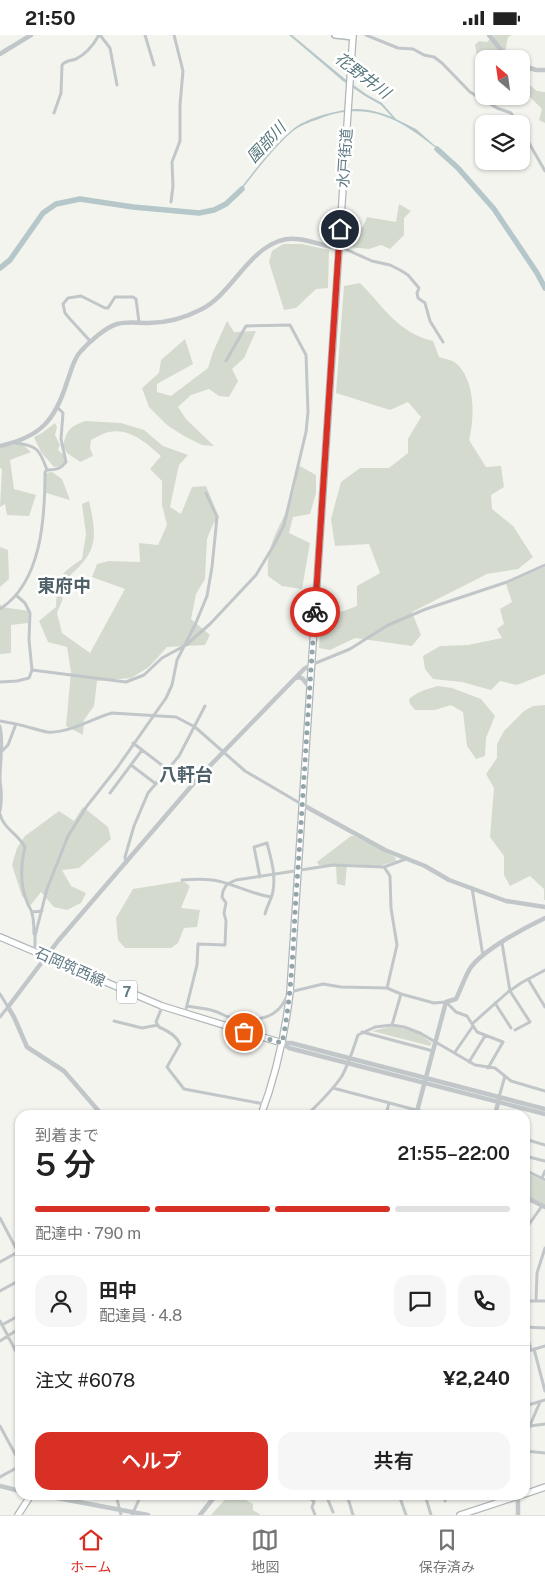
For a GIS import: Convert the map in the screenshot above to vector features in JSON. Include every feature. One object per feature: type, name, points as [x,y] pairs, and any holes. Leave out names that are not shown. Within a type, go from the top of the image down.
[{"type":"main road","points":[[335,35],[353,36]]},
{"type":"main road","name":"水戸街道","points":[[263,1110],[282,1043],[290,995],[353,36]]},
{"type":"main road","name":"石岡筑西線","points":[[0,937],[162,1007],[282,1043]]},
{"type":"main road","points":[[530,1492],[545,1487]]},
{"type":"main road","points":[[18,1515],[28,1500]]},
{"type":"main road","points":[[460,1515],[480,1512],[505,1500]]},
{"type":"street","points":[[0,54],[31,35]]},
{"type":"street","points":[[54,113],[61,93],[62,65],[85,53],[100,35],[110,48],[116,85]]},
{"type":"street","points":[[145,35],[154,65]]},
{"type":"street","points":[[171,202],[173,186],[172,162],[180,141],[180,105],[183,71],[174,35]]},
{"type":"street","points":[[366,35],[398,49],[413,49],[424,55],[434,57],[470,92],[512,115]]},
{"type":"street","points":[[489,35],[501,50]]},
{"type":"street","points":[[530,68],[545,70]]},
{"type":"street","points":[[530,145],[545,171]]},
{"type":"street","points":[[0,446],[30,437],[43,427],[58,408],[74,362],[80,351],[108,328],[118,323],[168,322],[205,308],[266,247],[279,242],[292,239],[306,240],[343,248],[372,261],[390,265],[408,275],[419,287],[416,293],[418,298],[425,303],[430,321],[443,342]]},
{"type":"street","points":[[91,342],[65,313],[63,304],[68,298],[81,297],[108,308],[116,297],[134,297],[136,299],[139,322]]},
{"type":"street","points":[[32,670],[126,682],[144,675],[162,658],[186,645],[210,624],[256,575],[284,525],[306,432],[308,396],[306,355],[290,325],[246,326],[226,361]]},
{"type":"street","points":[[47,470],[62,467],[66,462],[61,439],[63,413],[58,408]]},
{"type":"street","points":[[0,609],[17,596],[22,589],[39,546],[45,508],[45,472],[47,470],[42,455],[30,445],[15,443]]},
{"type":"street","points":[[35,936],[47,889],[68,836],[87,806],[117,768],[169,691],[177,660],[186,645],[207,596],[217,517],[206,493]]},
{"type":"street","points":[[0,1017],[58,941],[200,776],[311,665],[337,656],[388,625],[418,612],[507,582],[545,565]]},
{"type":"street","points":[[0,682],[17,681],[29,677],[32,670],[29,640],[30,613],[25,603],[17,596]]},
{"type":"street","points":[[296,678],[303,679],[309,687]]},
{"type":"street","points":[[126,863],[125,857],[134,826],[148,793],[179,756],[205,706]]},
{"type":"street","points":[[0,721],[48,732],[91,722],[112,713],[176,717],[195,727],[244,771],[384,850],[425,866],[448,880],[472,887],[506,901],[545,907]]},
{"type":"street","points":[[0,752],[8,745],[16,724]]},
{"type":"street","points":[[0,726],[0,779],[3,793],[0,812],[4,822],[25,847],[22,881],[35,924],[35,946],[33,951]]},
{"type":"street","points":[[133,743],[167,769]]},
{"type":"street","points":[[110,793],[142,750]]},
{"type":"street","points":[[131,765],[156,784]]},
{"type":"street","points":[[260,877],[254,847],[267,843],[275,874],[273,893],[264,914]]},
{"type":"street","points":[[184,1013],[197,965],[198,944],[225,945],[226,921],[224,913],[226,903],[222,897],[226,884],[236,880],[298,870],[348,865],[384,867],[406,859]]},
{"type":"street","points":[[384,867],[390,876],[397,945],[387,988]]},
{"type":"street","points":[[182,880],[217,881],[253,894],[271,897]]},
{"type":"street","points":[[472,887],[483,956]]},
{"type":"street","points":[[32,912],[42,911]]},
{"type":"street","points":[[187,1006],[214,1011],[227,1017],[254,1021],[283,1007],[286,998],[290,995],[323,984],[341,987],[387,988],[434,1003],[446,1002],[456,999],[471,968],[483,956],[516,933],[545,918]]},
{"type":"street","points":[[502,943],[510,991],[530,1022],[515,1030]]},
{"type":"street","points":[[455,1052],[472,1025],[495,1003],[528,979],[545,970]]},
{"type":"street","points":[[528,979],[545,1007]]},
{"type":"street","points":[[0,994],[14,1017],[27,1047],[66,1073],[98,1110]]},
{"type":"street","points":[[392,1025],[402,994]]},
{"type":"street","points":[[446,1002],[456,1012],[466,1017],[477,1032],[503,1041],[488,1068]]},
{"type":"street","points":[[418,1110],[446,1002]]},
{"type":"street","points":[[495,1003],[511,1028]]},
{"type":"street","points":[[162,1007],[156,1022],[178,1040],[180,1044],[167,1067],[184,1089],[265,1104]]},
{"type":"street","points":[[114,1021],[142,1029],[158,1025]]},
{"type":"street","points":[[312,1110],[333,1087],[349,1060],[358,1035],[375,1027],[392,1025],[420,1033],[469,1062],[488,1068],[495,1068],[519,1084],[545,1091]]},
{"type":"street","points":[[362,1032],[433,1051]]},
{"type":"street","points":[[469,1062],[485,1036]]},
{"type":"street","points":[[282,1043],[291,1043],[499,1099],[545,1109]]},
{"type":"street","points":[[496,1110],[505,1076]]},
{"type":"street","points":[[333,1087],[409,1110]]},
{"type":"street","points":[[499,1099],[545,1114]]},
{"type":"street","points":[[387,1110],[389,1103]]},
{"type":"street","points":[[530,1140],[545,1145]]},
{"type":"street","points":[[530,1157],[545,1161]]},
{"type":"street","points":[[530,1172],[543,1179],[545,1171]]},
{"type":"street","points":[[530,1200],[544,1207],[530,1224]]},
{"type":"street","points":[[0,1218],[15,1246]]},
{"type":"street","points":[[0,1233],[6,1230]]},
{"type":"street","points":[[536,1301],[537,1273],[545,1249]]},
{"type":"street","points":[[0,1262],[15,1254]]},
{"type":"street","points":[[0,1291],[15,1283]]},
{"type":"street","points":[[530,1301],[545,1301]]},
{"type":"street","points":[[15,1317],[1,1323],[15,1349]]},
{"type":"street","points":[[530,1328],[545,1328]]},
{"type":"street","points":[[0,1341],[15,1331]]},
{"type":"street","points":[[530,1344],[545,1391]]},
{"type":"street","points":[[532,1350],[545,1346]]},
{"type":"street","points":[[530,1405],[545,1400]]},
{"type":"street","points":[[530,1426],[540,1402]]},
{"type":"street","points":[[530,1426],[545,1424]]},
{"type":"street","points":[[0,1426],[15,1455]]},
{"type":"street","points":[[530,1452],[545,1453]]},
{"type":"street","points":[[0,1477],[15,1468]]},
{"type":"street","points":[[0,1486],[15,1490]]},
{"type":"street","points":[[64,1500],[132,1514],[148,1515]]},
{"type":"street","points":[[117,1500],[121,1512]]},
{"type":"street","points":[[132,1514],[139,1500]]},
{"type":"street","points":[[200,1515],[212,1500]]},
{"type":"street","points":[[312,1500],[314,1502],[312,1507],[315,1515]]},
{"type":"street","points":[[328,1500],[333,1512]]},
{"type":"street","points":[[348,1500],[352,1515]]},
{"type":"street","points":[[401,1500],[406,1515]]},
{"type":"street","points":[[426,1500],[430,1515]]},
{"type":"street","points":[[518,1515],[519,1500]]},
{"type":"shaded area","points":[[289,35],[292,35],[345,79],[382,103],[396,119],[416,129],[459,167],[429,142],[398,122],[381,115],[364,112],[345,112],[324,117],[293,131],[271,153],[238,194],[235,195],[276,145],[292,130],[305,122],[332,112],[350,109],[371,110],[392,117],[381,105],[343,81]]},
{"type":"shaded area","points":[[494,35],[512,35],[508,37],[506,50],[476,50],[475,45],[479,41],[487,42]]},
{"type":"shaded area","points":[[530,85],[537,91],[545,92],[545,123],[539,120],[542,109],[530,97]]},
{"type":"shaded area","points":[[399,204],[411,211],[404,218],[404,235],[390,249],[381,245],[369,249],[348,247],[352,231],[363,227],[367,217],[396,222]]},
{"type":"shaded area","points":[[283,244],[302,244],[329,250],[328,288],[316,289],[296,308],[284,310],[269,262],[272,251]]},
{"type":"shaded area","points":[[360,283],[392,318],[410,332],[433,341],[439,357],[455,363],[463,371],[470,389],[473,410],[469,440],[486,467],[501,466],[504,487],[491,495],[492,509],[513,526],[533,557],[518,569],[487,574],[412,612],[421,635],[412,646],[355,638],[330,650],[319,648],[321,619],[357,606],[357,586],[380,573],[369,544],[335,546],[331,519],[341,482],[360,468],[389,468],[408,453],[408,439],[421,417],[408,402],[390,410],[336,393],[344,286]]},
{"type":"shaded area","points":[[227,321],[234,332],[256,331],[244,358],[232,369],[238,381],[229,397],[219,396],[209,389],[191,395],[178,407],[186,419],[214,446],[202,445],[167,425],[149,407],[142,388],[159,373],[161,360],[185,339],[193,364],[157,384],[157,392],[171,396],[208,368]]},
{"type":"shaded area","points":[[85,421],[121,423],[144,430],[163,446],[188,455],[179,465],[170,507],[181,514],[192,487],[206,486],[219,517],[213,524],[207,539],[205,579],[196,594],[191,619],[210,635],[205,645],[167,647],[149,667],[131,678],[97,681],[94,706],[84,720],[83,735],[66,726],[71,672],[67,647],[48,642],[39,621],[56,607],[60,578],[68,569],[82,559],[86,534],[82,504],[89,501],[94,526],[92,545],[84,561],[66,579],[62,601],[57,613],[62,633],[90,653],[125,589],[92,577],[97,564],[109,561],[140,562],[139,543],[158,545],[167,525],[162,505],[162,481],[150,469],[161,456],[150,446],[131,434],[117,431],[105,433],[91,440],[90,448],[93,456],[80,462],[67,453],[63,446],[70,430],[75,425]]},
{"type":"shaded area","points":[[55,423],[57,427],[55,435],[60,445],[58,450],[65,456],[66,461],[64,465],[54,467],[41,452],[34,437]]},
{"type":"shaded area","points":[[21,443],[31,452],[10,460],[14,489],[36,495],[29,516],[7,515],[5,504],[0,507],[2,469],[0,468],[0,447]]},
{"type":"shaded area","points":[[298,465],[316,475],[316,493],[310,514],[293,517],[289,533],[310,543],[302,589],[282,586],[268,576],[271,545],[292,496]]},
{"type":"shaded area","points":[[52,472],[62,479],[70,500],[46,493],[46,473]]},
{"type":"shaded area","points":[[0,547],[8,550],[9,579],[0,587]]},
{"type":"shaded area","points":[[545,567],[545,674],[517,685],[500,681],[491,690],[462,682],[433,679],[425,669],[423,656],[440,646],[468,645],[502,638],[497,629],[504,624],[500,609],[512,602],[506,584]]},
{"type":"shaded area","points":[[0,604],[2,607],[29,611],[28,623],[11,625],[11,653],[0,654]]},
{"type":"shaded area","points":[[438,686],[452,688],[481,699],[495,716],[486,738],[485,756],[476,759],[467,746],[463,712],[451,705],[435,710],[415,710],[410,704],[409,699],[415,694]]},
{"type":"shaded area","points":[[545,705],[544,900],[544,889],[530,876],[510,886],[504,875],[504,856],[490,837],[494,788],[486,774],[497,758],[497,744],[504,731],[524,711],[533,706]]},
{"type":"shaded area","points":[[83,807],[108,827],[111,839],[79,868],[62,870],[71,886],[86,893],[81,903],[67,910],[54,907],[41,892],[30,906],[22,896],[12,865],[17,848],[25,836],[59,811],[74,821]]},
{"type":"shaded area","points":[[351,836],[395,857],[396,861],[379,866],[347,864],[345,886],[337,884],[336,865],[319,865],[317,862]]},
{"type":"shaded area","points":[[183,881],[190,886],[181,908],[200,910],[197,927],[184,928],[178,943],[171,948],[125,948],[118,940],[116,918],[133,889]]},
{"type":"shaded area","points":[[393,1026],[418,1033],[432,1043],[430,1046],[372,1031]]},
{"type":"shaded area","points":[[530,1174],[545,1182],[545,1205],[530,1198]]},
{"type":"shaded area","points":[[224,1500],[246,1500],[253,1504],[253,1510],[261,1515],[211,1515]]},
{"type":"waterway","name":"園部川","points":[[437,149],[458,168],[494,209],[545,288]]},
{"type":"waterway","name":"園部川","points":[[0,268],[10,260],[43,213],[56,204],[80,199],[133,207],[199,213],[214,210],[226,204],[242,189]]},
{"type":"way so far","points":[[244,1032],[282,1043],[286,1027],[290,992],[315,612]]},
{"type":"district","name":"東府中","points":[[64,586]]},
{"type":"district","name":"八軒台","points":[[186,775]]},
{"type":"route","points":[[315,612],[340,229]]},
{"type":"water label","name":"花野井川","points":[[363,75]]}]
